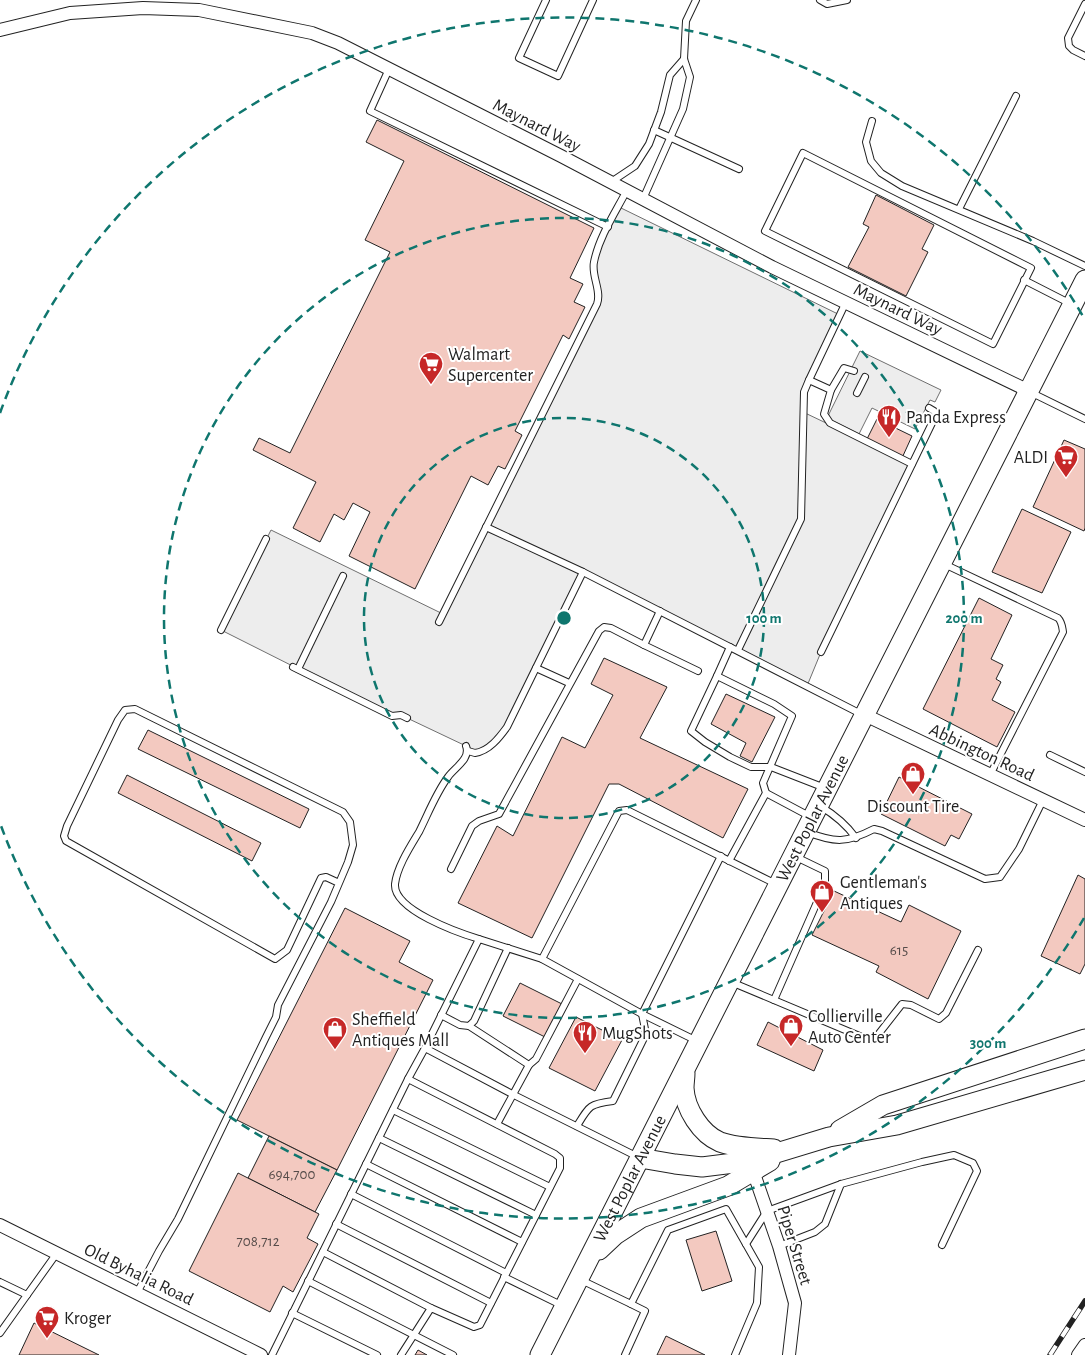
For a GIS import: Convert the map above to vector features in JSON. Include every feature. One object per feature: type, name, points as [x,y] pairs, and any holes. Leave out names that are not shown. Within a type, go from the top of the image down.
[{"type":"main road","name":"West Poplar Avenue","points":[[540,1355],[1085,280]]},
{"type":"main road","points":[[829,1137],[883,1105],[1085,1039]]},
{"type":"main road","points":[[685,1069],[684,1089],[688,1105],[697,1122],[718,1141],[750,1160]]},
{"type":"main road","points":[[640,1158],[702,1167],[750,1160],[829,1137],[897,1125],[1085,1070]]},
{"type":"main road","points":[[589,1259],[616,1235],[641,1218],[728,1186],[750,1160]]},
{"type":"street","name":"Maynard Way","points":[[0,30],[70,14],[143,8],[199,10],[312,33],[389,69],[627,190],[772,267],[1029,391]]},
{"type":"street","name":"Abbington Road","points":[[865,715],[1085,820]]},
{"type":"street","name":"Piper Street","points":[[750,1160],[779,1246],[795,1303],[789,1355]]},
{"type":"street","name":"Old Byhalia Road","points":[[0,1225],[261,1355]]},
{"type":"street","points":[[1078,1355],[1085,1345]]},
{"type":"lane","points":[[546,0],[519,58],[558,76],[593,0]]},
{"type":"lane","points":[[644,199],[683,109],[690,77],[684,58],[686,21],[696,0]]},
{"type":"lane","points":[[820,0],[828,4],[847,0]]},
{"type":"lane","points":[[1085,4],[1068,38],[1069,46],[1085,56]]},
{"type":"lane","points":[[611,182],[635,166],[648,144],[661,112],[670,75],[684,58]]},
{"type":"lane","points":[[389,69],[370,111],[608,226]]},
{"type":"lane","points":[[959,209],[1016,96]]},
{"type":"lane","points":[[872,121],[866,142],[871,162],[881,173],[902,186],[1033,241],[1085,266]]},
{"type":"lane","points":[[654,130],[739,169]]},
{"type":"lane","points":[[803,153],[1031,268],[1024,280],[993,344],[765,231],[803,153]]},
{"type":"lane","points":[[439,622],[597,304],[599,296],[594,279],[594,262],[601,241],[627,190]]},
{"type":"lane","points":[[1024,280],[1072,305]]},
{"type":"lane","points":[[738,650],[801,519],[804,392],[846,302]]},
{"type":"lane","points":[[854,371],[844,368],[831,390],[824,414],[830,423],[912,464]]},
{"type":"lane","points":[[857,392],[865,377]]},
{"type":"lane","points":[[809,380],[831,390]]},
{"type":"lane","points":[[1029,391],[1085,419]]},
{"type":"lane","points":[[821,652],[936,414],[934,410],[929,408]]},
{"type":"lane","points":[[486,527],[583,572],[865,715]]},
{"type":"lane","points":[[221,630],[266,539]]},
{"type":"lane","points":[[942,563],[1061,621],[1063,632],[990,775]]},
{"type":"lane","points":[[583,572],[501,736],[487,748],[469,752],[448,777],[400,869],[395,886],[398,895],[416,912],[460,933],[542,959],[642,1014],[699,1042]]},
{"type":"lane","points":[[343,576],[295,668],[392,716],[401,715],[407,718]]},
{"type":"lane","points":[[644,645],[660,612]]},
{"type":"lane","points":[[451,869],[472,826],[478,821],[498,814],[599,631],[604,627],[611,628],[698,671]]},
{"type":"lane","points":[[730,647],[691,731],[705,742],[751,767],[771,767],[816,811],[826,839],[856,838],[874,829],[985,879],[1000,877],[1019,849],[1043,800]]},
{"type":"lane","points":[[536,668],[569,684]]},
{"type":"lane","points":[[717,676],[774,704],[792,716],[763,783],[766,793],[730,861]]},
{"type":"lane","points":[[137,1293],[159,1250],[178,1219],[276,1017],[278,1005],[339,883],[353,845],[350,822],[343,812],[135,709],[125,710],[118,720],[67,826],[64,836],[66,841],[275,959],[287,950],[321,878],[326,876],[339,883]]},
{"type":"lane","points":[[1050,755],[1085,772]]},
{"type":"lane","points":[[766,793],[838,817],[848,826],[856,838]]},
{"type":"lane","points":[[542,959],[619,811],[627,810],[778,885]]},
{"type":"lane","points":[[577,1126],[589,1107],[597,1103],[613,1101],[646,1034],[642,1014],[721,856]]},
{"type":"lane","points":[[774,1000],[825,884],[825,871],[793,856]]},
{"type":"lane","points":[[272,1355],[479,938]]},
{"type":"lane","points":[[470,1026],[508,948]]},
{"type":"lane","points":[[730,981],[869,1040],[877,1036],[902,1004],[911,1004],[939,1019],[946,1013],[978,950]]},
{"type":"lane","points":[[497,1124],[529,1065],[536,1058],[578,979]]},
{"type":"lane","points":[[441,1015],[460,1025],[470,1026],[529,1065]]},
{"type":"lane","points":[[425,1048],[640,1158]]},
{"type":"lane","points":[[323,1252],[431,1308],[474,1327],[480,1325],[560,1168],[560,1158],[555,1154],[408,1079]]},
{"type":"lane","points":[[393,1110],[550,1187]]},
{"type":"lane","points":[[379,1138],[536,1215]]},
{"type":"lane","points":[[746,1244],[767,1211],[841,1184],[954,1155],[972,1163],[977,1172],[942,1246]]},
{"type":"lane","points":[[366,1164],[522,1242]]},
{"type":"lane","points":[[779,1246],[815,1232],[825,1224],[841,1184]]},
{"type":"lane","points":[[351,1194],[565,1307]]},
{"type":"lane","points":[[630,1304],[668,1230],[726,1208],[759,1267],[757,1303],[735,1355]]},
{"type":"lane","points":[[336,1224],[491,1303]]},
{"type":"lane","points":[[0,1333],[56,1253]]},
{"type":"lane","points":[[579,1279],[645,1311],[624,1355]]},
{"type":"lane","points":[[308,1281],[453,1355]]},
{"type":"lane","points":[[0,1282],[27,1296]]},
{"type":"lane","points":[[400,1355],[431,1308]]},
{"type":"lane","points":[[292,1313],[376,1355]]},
{"type":"shaded area","points":[[619,207],[840,315],[809,380],[803,412],[912,464],[821,652],[807,686],[583,572],[501,736],[475,753],[466,746],[407,718],[392,716],[221,630],[271,530],[443,614],[597,305],[594,262]]},
{"type":"shaded area","points":[[860,351],[941,390],[935,402],[930,400],[915,429],[872,408],[859,434],[827,418]]},
{"type":"building","name":"Walmart Supercenter","points":[[377,120],[594,228],[570,278],[583,284],[574,302],[585,307],[569,339],[563,335],[515,431],[522,435],[505,469],[498,466],[488,485],[471,476],[415,589],[349,556],[370,512],[353,503],[344,520],[334,514],[320,542],[293,528],[316,482],[253,450],[259,438],[290,453],[390,252],[365,240],[404,161],[366,142]]},
{"type":"building","points":[[876,195],[934,225],[922,249],[928,252],[906,296],[848,267],[869,227],[863,224]]},
{"type":"building","name":"Panda Express","points":[[877,419],[912,436],[902,458],[866,441]]},
{"type":"building","name":"ALDI","points":[[1064,440],[1085,449],[1084,531],[1033,507]]},
{"type":"building","points":[[1022,509],[1071,532],[1042,593],[992,572]]},
{"type":"building","points":[[979,598],[1012,615],[991,659],[1003,665],[996,679],[1001,682],[992,700],[1015,712],[997,747],[923,709]]},
{"type":"building","points":[[604,658],[667,687],[640,738],[748,789],[723,838],[619,784],[609,784],[532,938],[458,903],[497,826],[513,836],[562,737],[585,748],[613,695],[591,684]]},
{"type":"building","points":[[726,694],[775,717],[752,762],[740,756],[746,743],[711,724]]},
{"type":"building","points":[[148,730],[309,809],[300,828],[138,749]]},
{"type":"building","points":[[127,775],[261,843],[252,861],[118,793]]},
{"type":"building","name":"Discount Tire","points":[[899,777],[972,814],[959,839],[951,835],[945,846],[881,814]]},
{"type":"building","points":[[1078,875],[1085,879],[1085,964],[1080,974],[1041,956]]},
{"type":"building","points":[[834,891],[901,922],[909,905],[961,931],[928,999],[876,972],[879,966],[812,935]]},
{"type":"building","name":"Sheffield Antiques Mall","points":[[345,908],[410,941],[399,962],[433,980],[337,1170],[237,1120]]},
{"type":"building","points":[[520,983],[564,1005],[547,1038],[503,1016]]},
{"type":"building","name":"MugShots","points":[[576,1017],[622,1040],[595,1091],[549,1068]]},
{"type":"building","name":"Collierville Auto Center","points":[[768,1022],[823,1050],[814,1071],[757,1045]]},
{"type":"building","points":[[269,1136],[337,1170],[315,1212],[248,1178]]},
{"type":"building","points":[[238,1173],[319,1214],[307,1238],[318,1244],[293,1292],[283,1286],[270,1312],[189,1271]]},
{"type":"building","points":[[716,1231],[732,1281],[702,1291],[686,1240]]},
{"type":"building","name":"Kroger","points":[[34,1323],[99,1355],[19,1355]]},
{"type":"building","points":[[666,1336],[705,1355],[657,1355]]},
{"type":"building","points":[[418,1350],[427,1355],[415,1355]]},
{"type":"railway","points":[[1050,1355],[1085,1301]]},
{"type":"place","name":"Walmart Supercenter","points":[[431,385]]},
{"type":"place","name":"Panda Express","points":[[889,438]]},
{"type":"place","name":"ALDI","points":[[1066,478]]},
{"type":"place","name":"Discount Tire","points":[[913,795]]},
{"type":"place","name":"Gentleman's Antiques","points":[[822,913]]},
{"type":"place","name":"Collierville Auto Center","points":[[791,1047]]},
{"type":"place","name":"Sheffield Antiques Mall","points":[[335,1050]]},
{"type":"place","name":"MugShots","points":[[585,1054]]},
{"type":"place","name":"Kroger","points":[[47,1339]]}]
